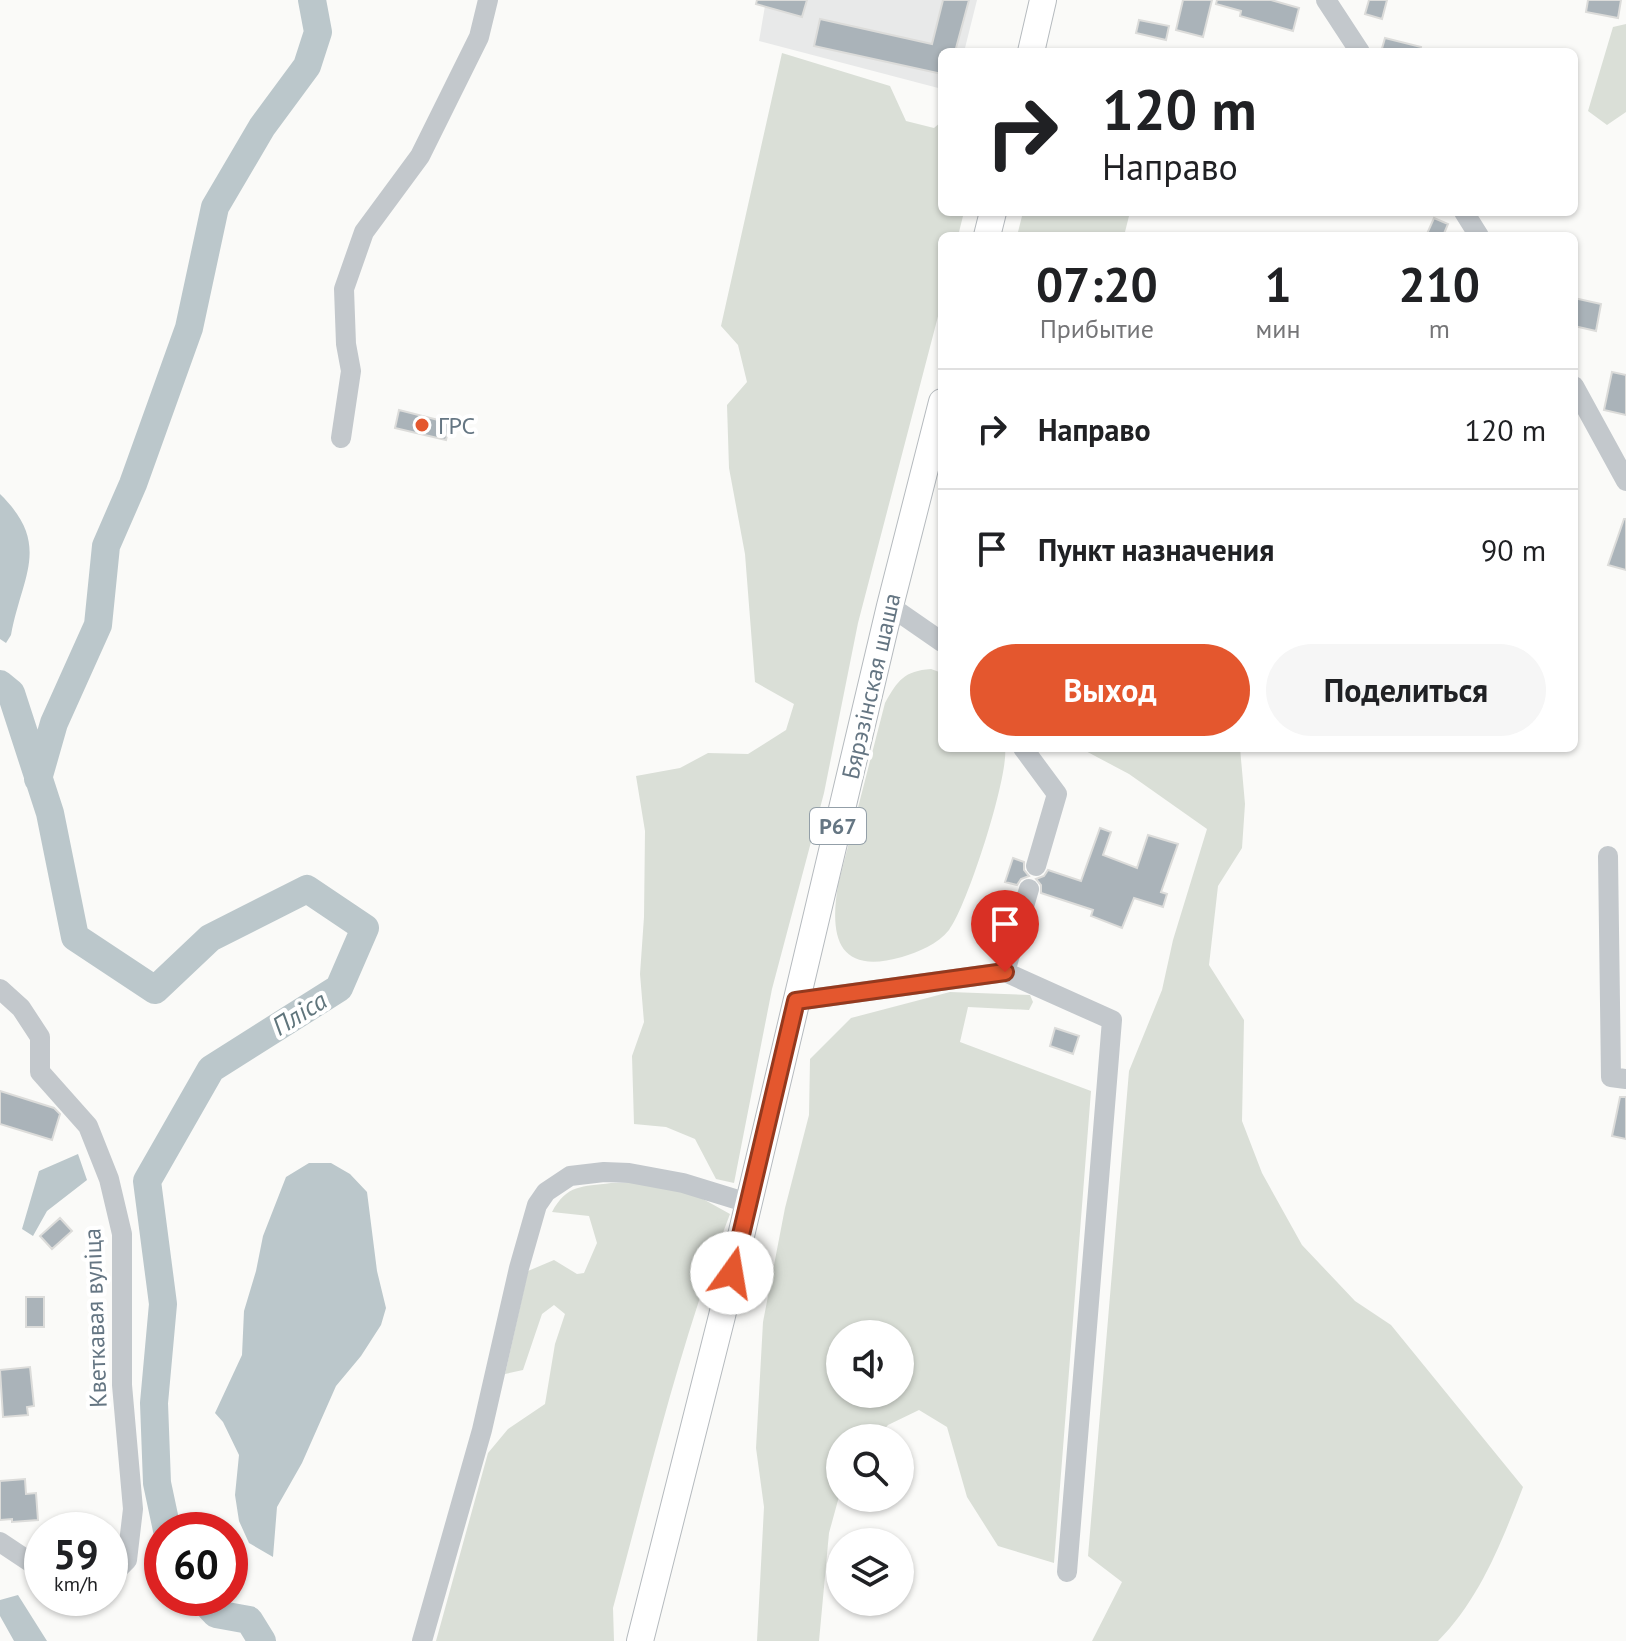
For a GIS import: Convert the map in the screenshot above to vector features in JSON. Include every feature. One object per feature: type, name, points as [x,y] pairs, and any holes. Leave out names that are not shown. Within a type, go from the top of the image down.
[{"type":"main road","points":[[1032,48],[1043,0]]},
{"type":"main road","name":"Бярэзінская шаша","points":[[640,1641],[938,418]]},
{"type":"street","points":[[341,438],[351,371],[346,344],[344,289],[364,232],[420,156],[479,37],[488,0]]},
{"type":"street","points":[[1326,0],[1357,48]]},
{"type":"street","points":[[1578,393],[1626,481]]},
{"type":"street","points":[[890,606],[938,639]]},
{"type":"street","points":[[1026,752],[1057,794],[1036,866]]},
{"type":"street","points":[[1608,856],[1618,1078]]},
{"type":"street","points":[[1005,972],[1029,889]]},
{"type":"street","points":[[796,1001],[1005,972],[1112,1020],[1067,1572]]},
{"type":"street","name":"Кветкавая вуліца","points":[[0,989],[21,1008],[40,1037],[40,1072],[88,1126],[109,1179],[122,1234],[122,1385],[133,1509],[128,1552]]},
{"type":"street","points":[[422,1641],[482,1430],[519,1268],[537,1205],[546,1192],[570,1176],[629,1173],[683,1183],[748,1203]]},
{"type":"street","points":[[0,1542],[24,1558]]},
{"type":"shaded area","points":[[766,0],[977,0],[965,48],[938,48],[938,88],[759,41]]},
{"type":"shaded area","points":[[1626,24],[1626,112],[1607,125],[1588,111],[1613,27]]},
{"type":"shaded area","points":[[782,53],[890,86],[906,121],[934,128],[938,124],[938,216],[963,216],[959,232],[938,232],[938,316],[858,623],[824,793],[772,989],[734,1183],[716,1179],[695,1139],[666,1127],[634,1124],[632,1056],[644,1022],[640,974],[645,831],[636,776],[680,768],[708,753],[748,754],[786,730],[794,704],[755,682],[745,554],[729,468],[727,405],[747,382],[738,345],[721,326]]},
{"type":"shaded area","points":[[1022,216],[1129,216],[1125,232],[1018,232]]},
{"type":"shaded area","points":[[0,494],[16,512],[29,545],[26,577],[11,635],[6,643],[0,639]]},
{"type":"shaded area","points":[[931,669],[938,672],[938,752],[1005,752],[1004,763],[994,812],[976,870],[949,930],[934,943],[908,955],[864,961],[843,948],[838,936],[835,922],[838,885],[885,703],[903,678]]},
{"type":"shaded area","points":[[1088,752],[1240,752],[1245,804],[1242,848],[1218,886],[1209,965],[1244,1020],[1242,1121],[1262,1173],[1302,1245],[1355,1301],[1391,1325],[1523,1487],[1478,1588],[1438,1641],[1092,1641],[1122,1582],[1088,1556],[1129,1071],[1162,990],[1173,940],[1207,829],[1129,774]]},
{"type":"shaded area","points":[[950,992],[1030,995],[1033,1002],[1029,1010],[968,1007],[960,1042],[1091,1091],[1054,1563],[998,1546],[967,1497],[947,1427],[919,1410],[890,1424],[826,1424],[826,1512],[835,1512],[830,1528],[826,1528],[819,1641],[757,1641],[764,1507],[756,1448],[763,1322],[785,1208],[809,1115],[810,1059],[851,1018]]},
{"type":"shaded area","points":[[78,1154],[87,1180],[47,1211],[33,1236],[22,1229],[39,1171]]},
{"type":"shaded area","points":[[309,1163],[331,1163],[350,1174],[367,1192],[377,1271],[386,1308],[381,1325],[336,1386],[302,1463],[277,1507],[273,1557],[248,1541],[248,1512],[238,1512],[235,1495],[239,1455],[223,1422],[215,1413],[242,1355],[244,1311],[263,1236],[286,1177]]},
{"type":"shaded area","points":[[642,1183],[694,1194],[730,1214],[680,1360],[653,1459],[613,1608],[614,1641],[436,1641],[488,1453],[508,1429],[545,1404],[555,1344],[565,1314],[554,1305],[542,1314],[523,1370],[505,1374],[528,1271],[554,1260],[577,1274],[584,1273],[597,1243],[589,1216],[552,1212],[563,1196],[576,1188]]},
{"type":"shaded area","points":[[18,1595],[24,1605],[24,1616],[31,1616],[47,1641],[14,1641],[0,1616],[0,1600]]},
{"type":"building","points":[[757,0],[807,0],[802,17],[756,4]]},
{"type":"building","points":[[943,0],[969,0],[956,48],[938,48],[938,73],[814,46],[820,19],[932,44]]},
{"type":"building","points":[[1183,0],[1212,0],[1203,37],[1176,30]]},
{"type":"building","points":[[1217,0],[1271,0],[1299,8],[1293,31],[1240,16],[1241,11],[1216,4]]},
{"type":"building","points":[[1369,0],[1387,0],[1382,19],[1365,14]]},
{"type":"building","points":[[1588,0],[1621,0],[1618,18],[1586,12]]},
{"type":"building","points":[[1139,20],[1169,26],[1166,40],[1136,33]]},
{"type":"building","points":[[1385,38],[1421,47],[1421,48],[1382,48]]},
{"type":"building","points":[[1434,218],[1448,224],[1445,232],[1428,232]]},
{"type":"building","points":[[1578,299],[1601,304],[1596,331],[1578,327]]},
{"type":"building","points":[[1612,372],[1626,375],[1626,415],[1604,410]]},
{"type":"building","name":"ГРС","points":[[399,410],[450,423],[446,440],[395,428]]},
{"type":"building","points":[[1626,519],[1626,570],[1608,565]]},
{"type":"building","points":[[1100,828],[1111,832],[1103,855],[1137,868],[1148,835],[1178,844],[1161,892],[1167,894],[1163,907],[1134,898],[1122,928],[1091,916],[1093,910],[1041,893],[1041,885],[1036,879],[1048,870],[1081,881]]},
{"type":"building","points":[[1013,858],[1024,862],[1024,870],[1029,876],[1017,885],[1005,882]]},
{"type":"building","points":[[1055,1028],[1079,1036],[1073,1054],[1050,1046]]},
{"type":"building","points":[[0,1091],[54,1108],[60,1114],[52,1140],[0,1124]]},
{"type":"building","points":[[1620,1097],[1626,1097],[1626,1139],[1612,1136]]},
{"type":"building","points":[[60,1218],[72,1231],[52,1249],[40,1236]]},
{"type":"building","points":[[26,1297],[44,1297],[44,1327],[26,1327]]},
{"type":"building","points":[[30,1367],[34,1406],[27,1407],[28,1415],[3,1417],[0,1370]]},
{"type":"building","points":[[25,1479],[26,1494],[36,1493],[37,1512],[24,1512],[24,1521],[0,1520],[0,1481]]},
{"type":"waterway","points":[[38,779],[54,723],[98,625],[106,546],[133,484],[189,328],[215,207],[262,127],[307,66],[318,32],[312,0]]},
{"type":"waterway","name":"Пліса","points":[[0,684],[11,693],[50,813],[75,937],[155,990],[210,938],[307,889],[365,928],[339,988],[211,1069],[147,1181],[163,1304],[154,1403],[157,1483],[163,1512]]},
{"type":"waterway","name":"Пліса","points":[[227,1616],[249,1620],[262,1641]]},
{"type":"place","name":"ГРС","points":[[422,425]]},
{"type":"route","points":[[732,1273],[796,1001],[1005,972]]}]
